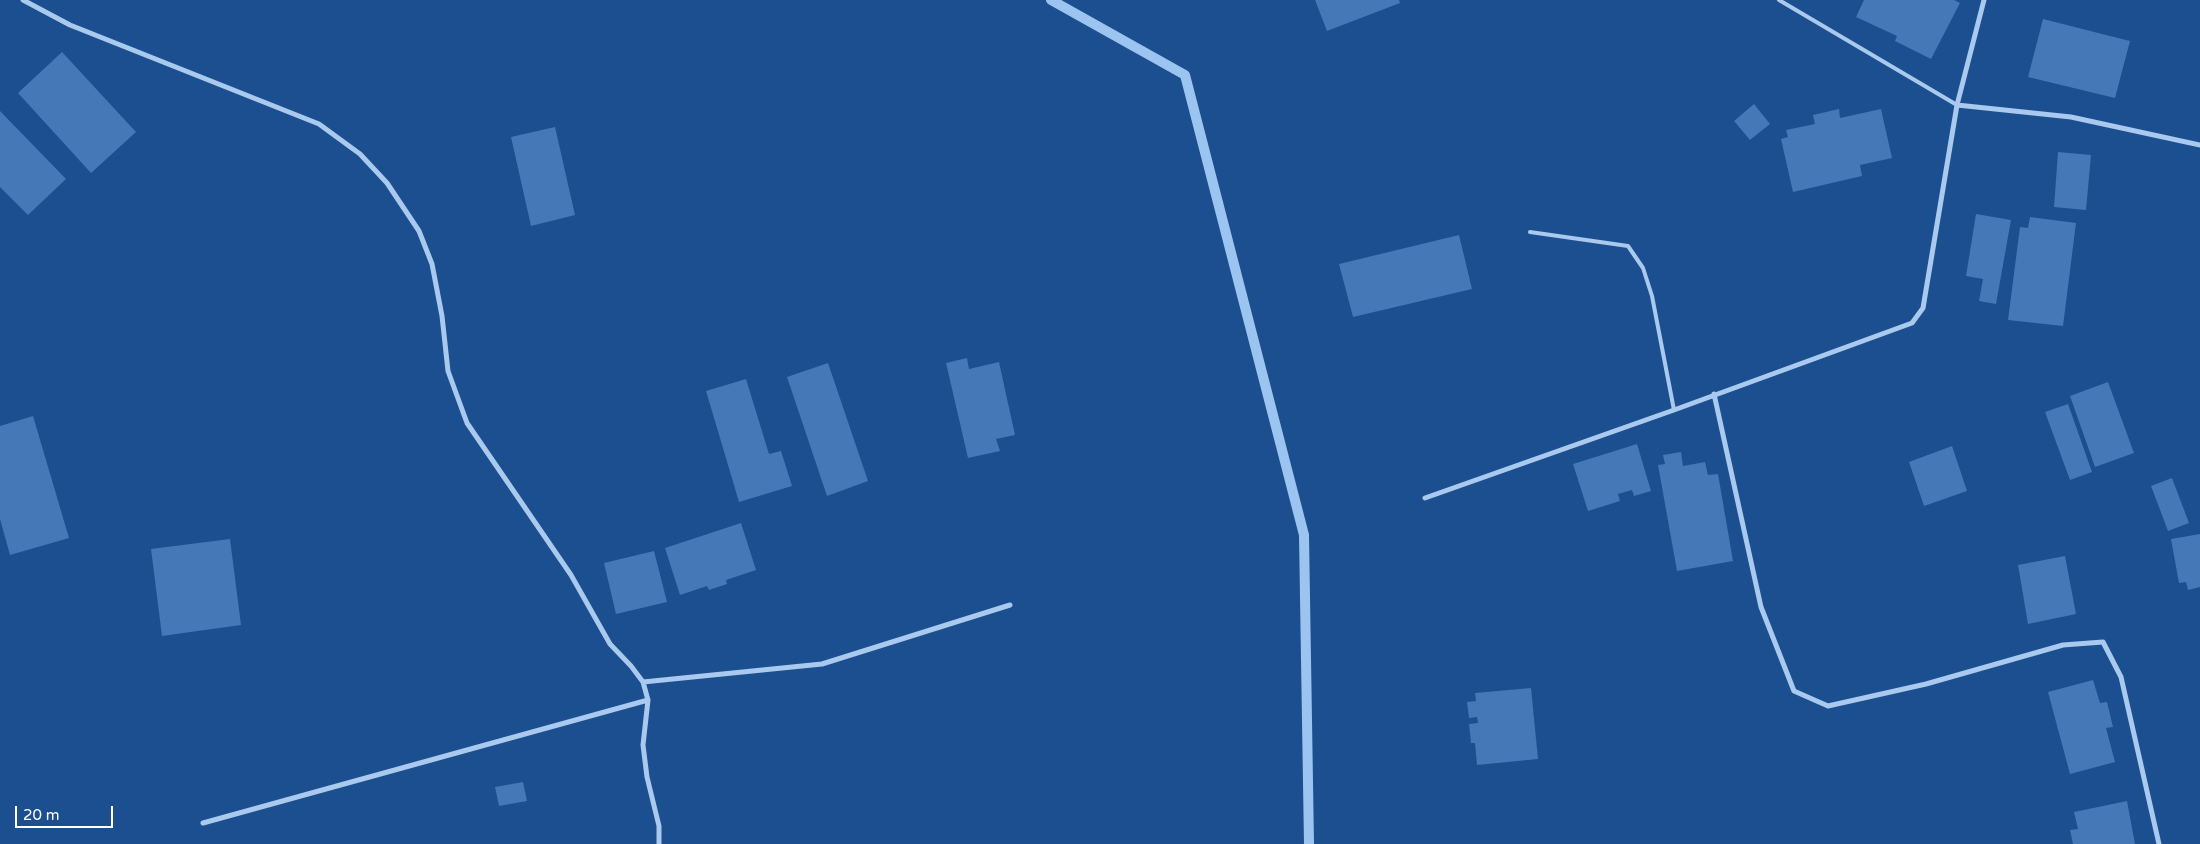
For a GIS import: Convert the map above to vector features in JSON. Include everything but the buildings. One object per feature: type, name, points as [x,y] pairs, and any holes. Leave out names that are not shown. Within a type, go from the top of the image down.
[{"type":"street","points":[[23,0],[79,29],[319,124],[360,154],[387,183],[419,232],[432,264],[442,316],[448,371],[467,423],[571,575],[610,644],[643,682],[648,700],[643,745],[647,777],[659,826],[659,844]]},
{"type":"street","points":[[1425,498],[1912,323],[1923,308],[1957,105],[1984,0]]},
{"type":"street","points":[[1957,105],[2071,118],[2200,145]]},
{"type":"street","points":[[1714,394],[1761,607],[1794,691],[1828,706],[1926,684],[2062,645],[2103,642],[2121,677],[2159,844]]},
{"type":"street","points":[[643,682],[822,664],[1010,605]]},
{"type":"street","points":[[203,823],[648,700]]},
{"type":"lane","points":[[1779,0],[1957,105]]},
{"type":"lane","points":[[1530,232],[1628,246],[1643,268],[1652,296],[1674,410]]},
{"type":"waterway","points":[[1051,0],[1185,75],[1304,535],[1309,844]]}]
